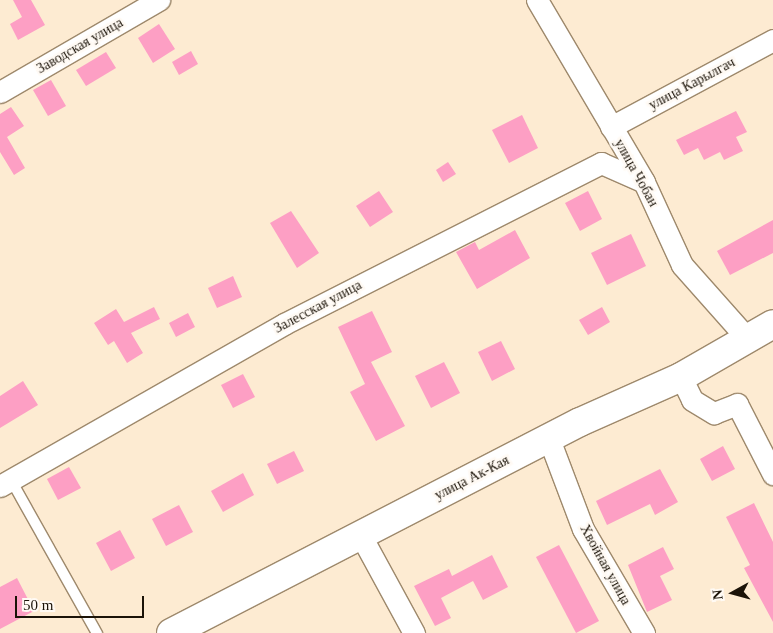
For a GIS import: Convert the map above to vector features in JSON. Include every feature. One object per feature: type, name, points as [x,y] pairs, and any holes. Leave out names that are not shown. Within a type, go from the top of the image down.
[{"type":"main road","name":"улица Ак-Кая","points":[[170,633],[200,627],[360,534],[549,439],[681,378],[746,337],[773,324]]},
{"type":"street","name":"Заводская улица","points":[[0,92],[160,0]]},
{"type":"street","name":"улица Чобан","points":[[537,0],[644,182],[682,265],[746,337]]},
{"type":"street","name":"улица Карылгач","points":[[611,127],[773,40]]},
{"type":"street","name":"Залесская улица","points":[[5,483],[284,324],[601,163],[644,182]]},
{"type":"street","points":[[681,378],[692,400],[714,413],[737,404],[773,474]]},
{"type":"street","name":"Хвойная улица","points":[[549,439],[583,529],[644,633]]},
{"type":"street","points":[[360,534],[414,633]]},
{"type":"lane","points":[[5,483],[97,633]]},
{"type":"building","points":[[13,0],[31,0],[45,25],[18,40],[10,24],[22,17]]},
{"type":"building","points":[[159,24],[175,49],[153,63],[138,38]]},
{"type":"building","points":[[191,51],[198,64],[179,75],[172,62]]},
{"type":"building","points":[[106,52],[116,68],[86,86],[76,70]]},
{"type":"building","points":[[51,80],[66,106],[48,116],[33,90]]},
{"type":"building","points":[[11,107],[24,126],[7,137],[25,168],[14,175],[0,152],[0,114]]},
{"type":"building","points":[[736,111],[747,132],[736,137],[743,151],[724,160],[720,152],[704,160],[698,148],[684,155],[676,140]]},
{"type":"building","points":[[522,115],[538,148],[509,163],[492,130]]},
{"type":"building","points":[[448,162],[456,174],[443,182],[436,170]]},
{"type":"building","points":[[379,191],[393,212],[370,227],[356,206]]},
{"type":"building","points":[[588,191],[602,219],[580,231],[565,203]]},
{"type":"building","points":[[291,211],[319,253],[297,268],[270,223]]},
{"type":"building","points":[[773,220],[773,253],[730,275],[717,251]]},
{"type":"building","points":[[515,230],[530,258],[477,289],[456,252],[475,242],[479,250]]},
{"type":"building","points":[[631,234],[646,266],[607,285],[591,253]]},
{"type":"building","points":[[233,276],[242,297],[217,308],[208,288]]},
{"type":"building","points":[[154,307],[160,319],[131,333],[143,353],[127,363],[114,341],[108,345],[94,323],[116,309],[124,322]]},
{"type":"building","points":[[602,307],[610,322],[588,335],[579,320]]},
{"type":"building","points":[[372,311],[392,352],[371,362],[405,426],[376,441],[350,392],[365,384],[338,327]]},
{"type":"building","points":[[188,313],[195,327],[176,337],[169,323]]},
{"type":"building","points":[[501,341],[515,369],[492,381],[478,352]]},
{"type":"building","points":[[444,362],[460,393],[431,408],[415,376]]},
{"type":"building","points":[[243,374],[255,397],[233,408],[221,385]]},
{"type":"building","points":[[23,381],[38,405],[0,428],[0,396]]},
{"type":"building","points":[[723,446],[735,469],[712,481],[700,459]]},
{"type":"building","points":[[294,451],[304,471],[277,484],[267,464]]},
{"type":"building","points":[[69,467],[81,488],[58,500],[47,479]]},
{"type":"building","points":[[660,469],[678,502],[655,515],[650,504],[607,525],[596,501]]},
{"type":"building","points":[[243,473],[254,495],[223,512],[211,491]]},
{"type":"building","points":[[754,503],[773,542],[773,622],[744,568],[750,565],[726,517]]},
{"type":"building","points":[[179,505],[193,532],[166,546],[152,519]]},
{"type":"building","points":[[120,530],[135,558],[111,571],[96,543]]},
{"type":"building","points":[[559,545],[599,621],[576,633],[536,557]]},
{"type":"building","points":[[663,547],[674,569],[660,576],[672,600],[647,612],[628,565]]},
{"type":"building","points":[[492,555],[508,587],[483,600],[473,581],[441,598],[451,618],[435,626],[414,586],[449,569],[452,576]]},
{"type":"building","points":[[17,578],[34,611],[0,629],[0,587]]}]
